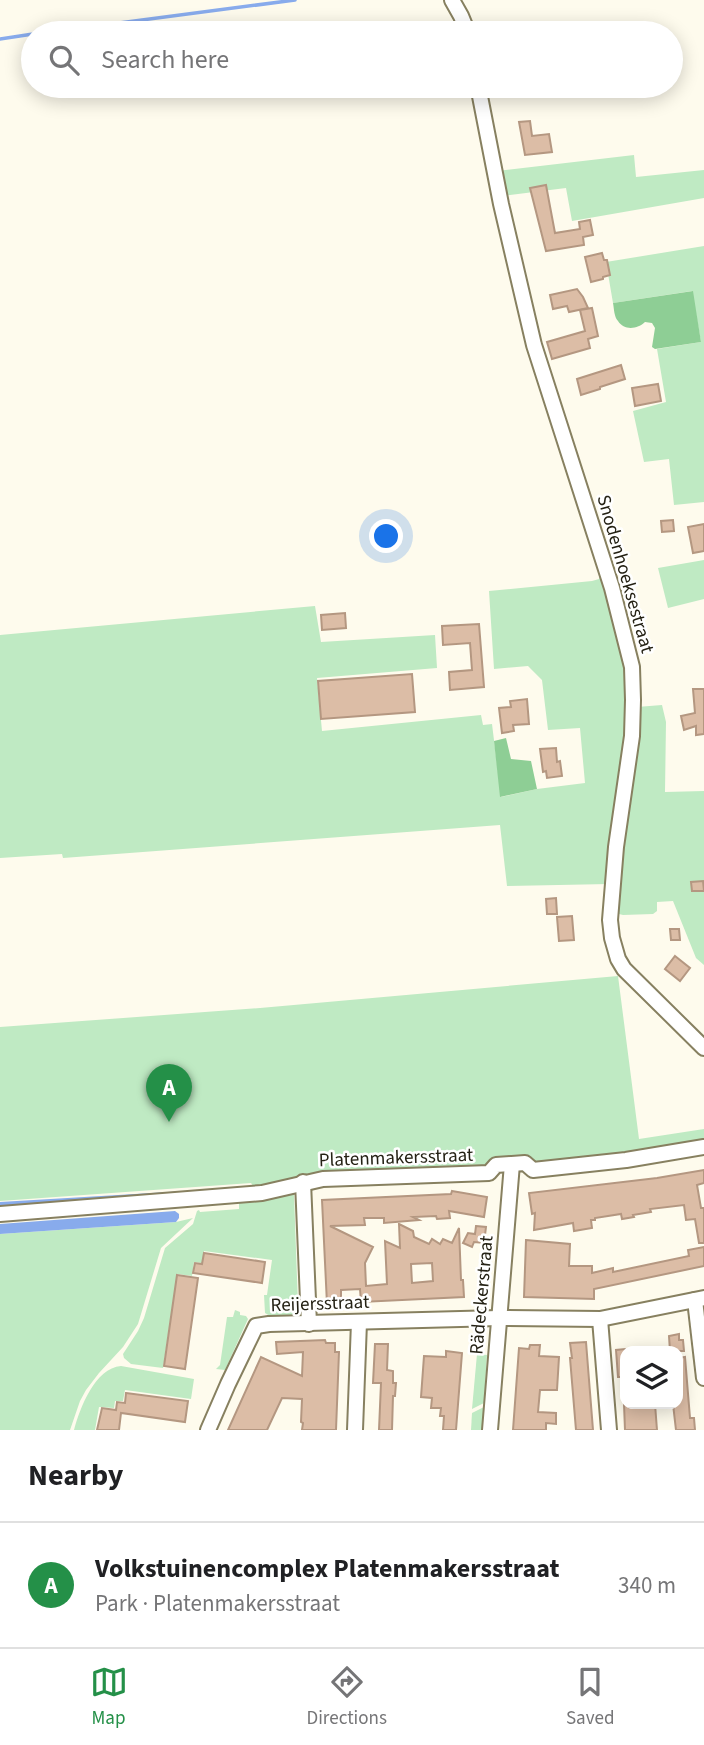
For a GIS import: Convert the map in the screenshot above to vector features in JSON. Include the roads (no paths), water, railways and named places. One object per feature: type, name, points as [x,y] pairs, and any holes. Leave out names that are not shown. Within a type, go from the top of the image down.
[{"type":"street","points":[[452,0],[463,21]]},
{"type":"street","name":"Snodenhoeksestraat","points":[[480,98],[501,204],[534,345],[612,588],[632,667],[632,736],[616,847],[610,920],[612,938],[624,969],[704,1048]]},
{"type":"street","name":"Platenmakersstraat","points":[[0,1214],[262,1193],[323,1179],[489,1173],[496,1166],[525,1163],[533,1170],[626,1160],[704,1147]]},
{"type":"street","name":"Rädeckerstraat","points":[[490,1430],[512,1164]]},
{"type":"street","points":[[303,1182],[309,1324]]},
{"type":"street","points":[[699,1299],[704,1378]]},
{"type":"street","name":"Reijersstraat","points":[[208,1430],[256,1326],[499,1318],[600,1318],[699,1299]]},
{"type":"street","points":[[600,1318],[609,1430]]},
{"type":"street","points":[[355,1430],[359,1322]]},
{"type":"water","points":[[236,1188],[0,1206],[0,1202]]},
{"type":"water","points":[[175,1211],[179,1214],[176,1222],[0,1234],[0,1224]]},
{"type":"waterway","points":[[135,21],[295,0]]},
{"type":"waterway","points":[[0,39],[21,36]]},
{"type":"place","name":"Volkstuinencomplex Platenmakersstraat","points":[[169,1122]]}]
